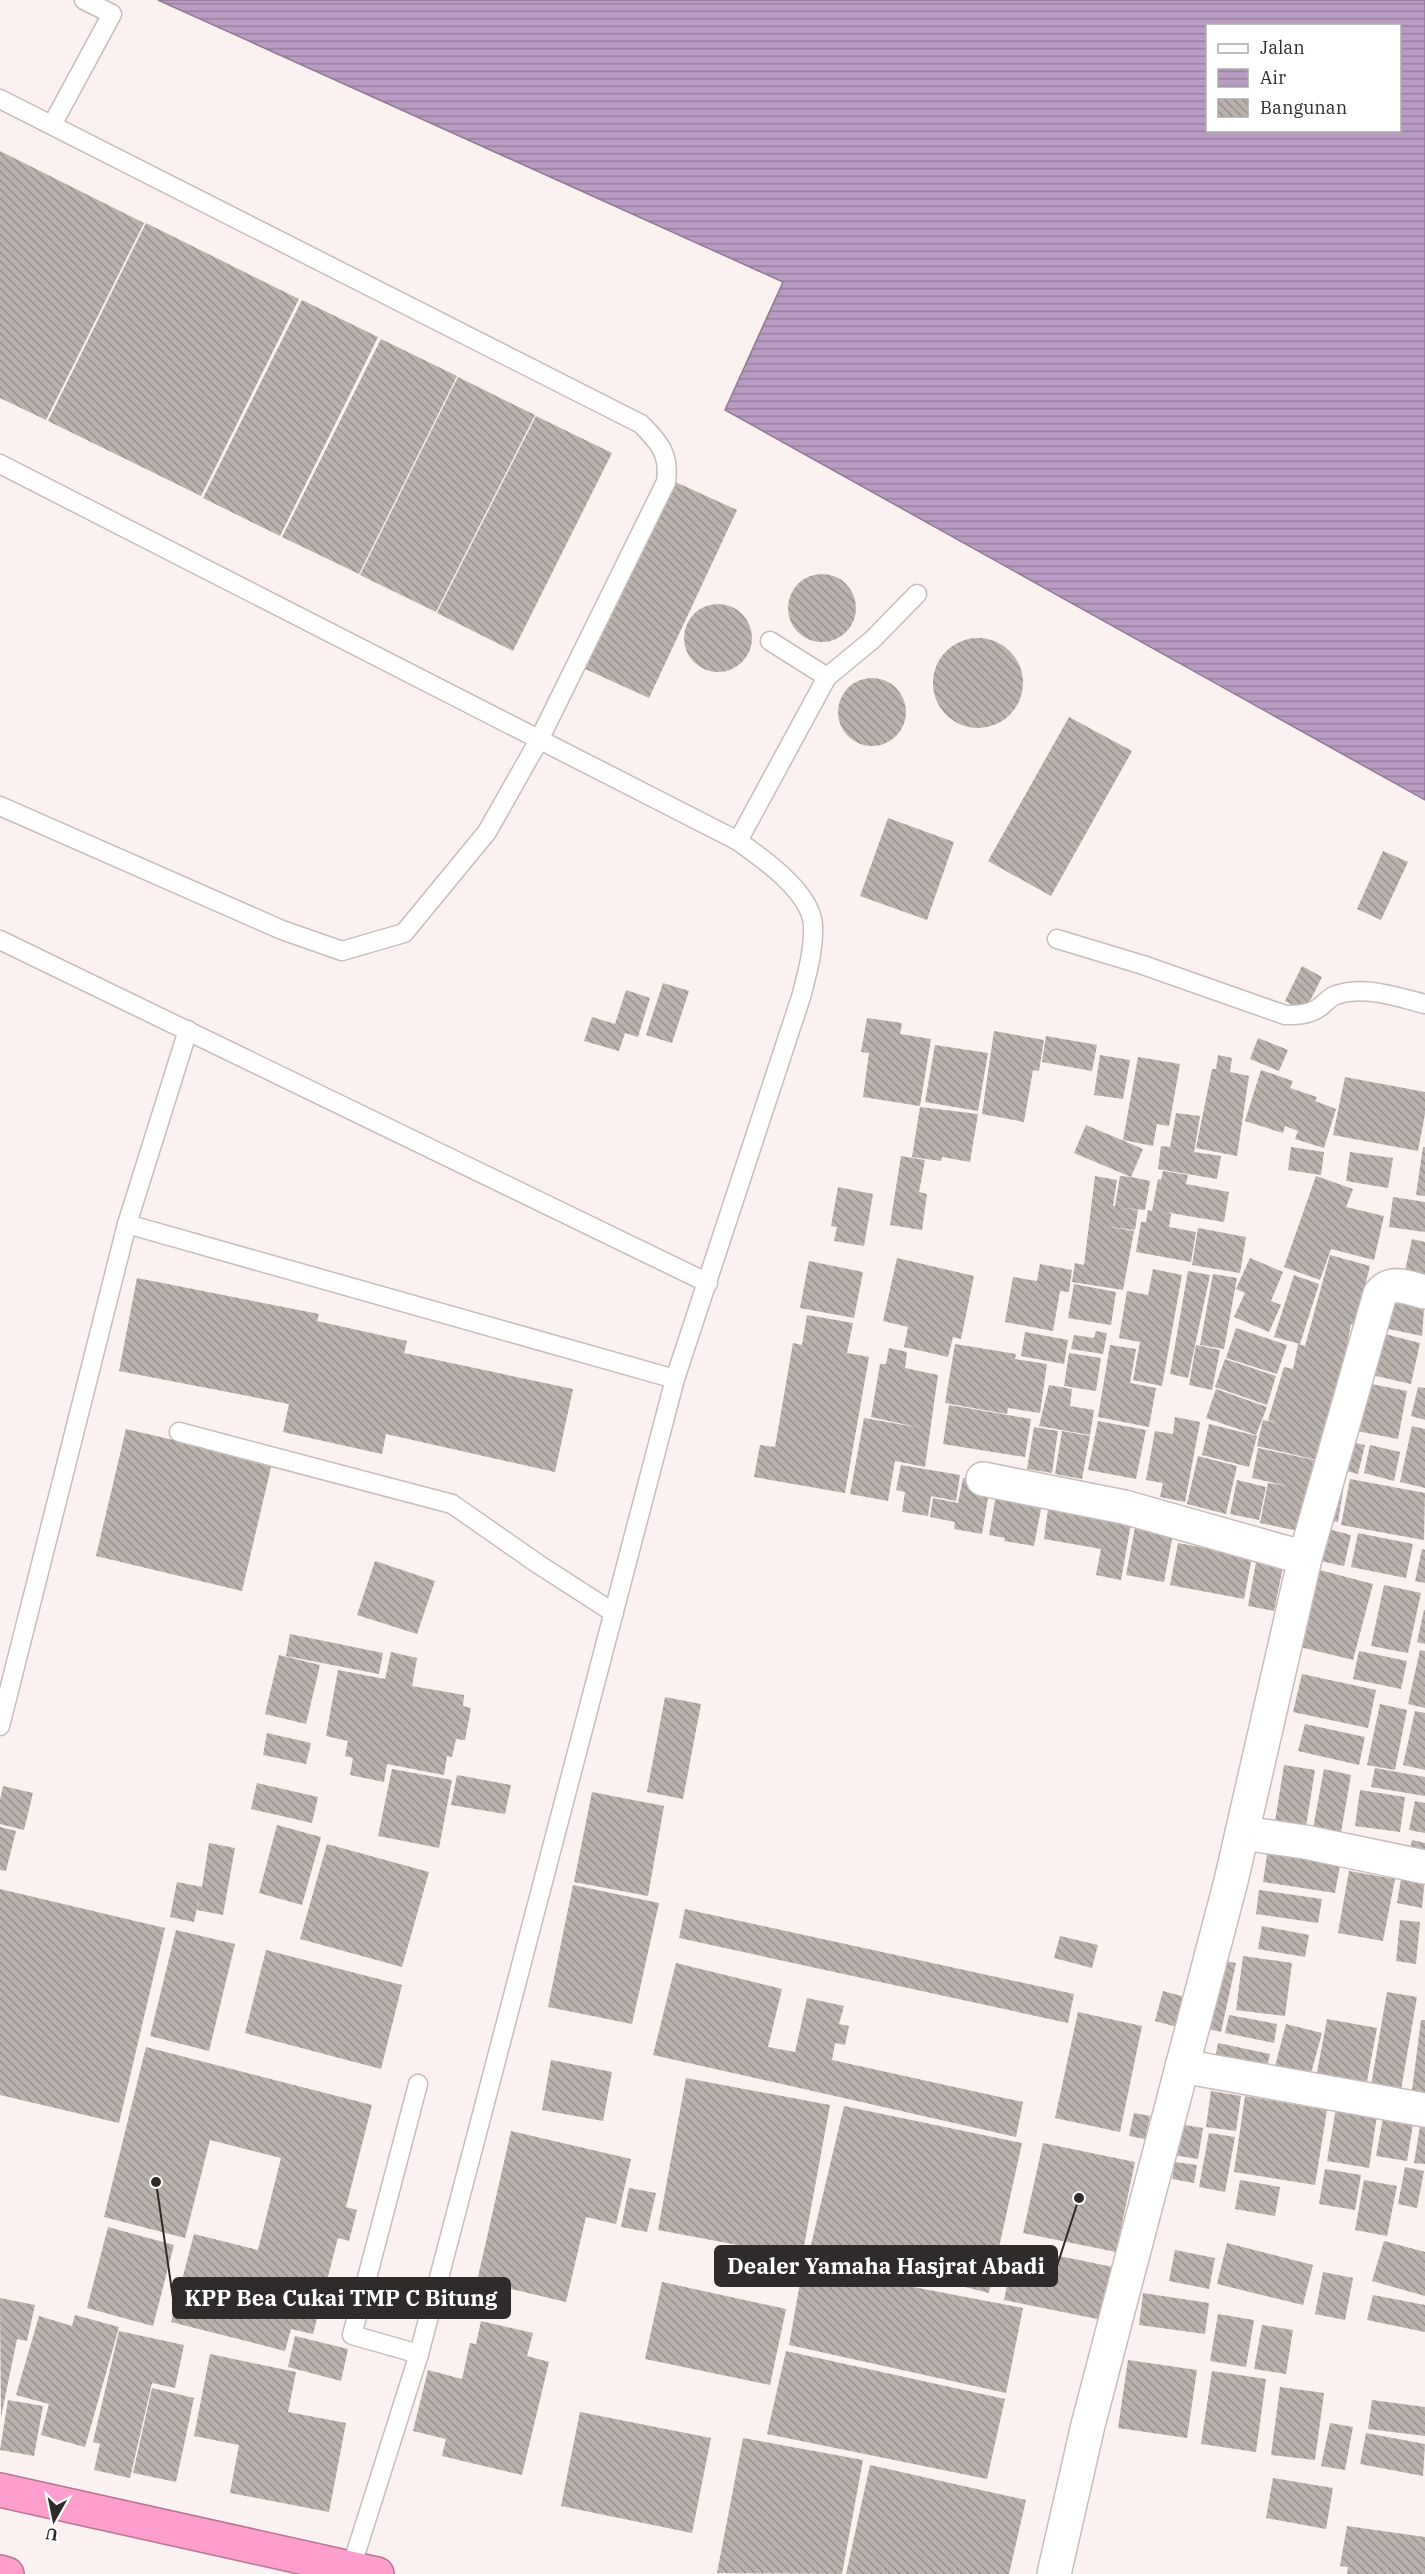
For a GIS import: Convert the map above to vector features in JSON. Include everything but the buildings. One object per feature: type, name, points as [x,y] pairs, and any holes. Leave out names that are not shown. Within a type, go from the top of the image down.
[{"type":"highway","points":[[0,2490],[359,2572]]},
{"type":"highway","points":[[0,2572],[8,2574]]},
{"type":"street","points":[[1054,2574],[1088,2425],[1242,1833],[1305,1558],[1380,1294],[1386,1286],[1394,1284],[1425,1292]]},
{"type":"street","points":[[983,1479],[1124,1507],[1305,1558]]},
{"type":"street","points":[[1242,1833],[1305,1842],[1425,1868]]},
{"type":"street","points":[[1182,2066],[1425,2110]]},
{"type":"lane","points":[[52,125],[112,14],[84,0]]},
{"type":"lane","points":[[0,99],[640,423],[663,446],[669,466],[666,482],[539,740],[487,832],[404,933],[342,951],[282,930],[0,806]]},
{"type":"lane","points":[[0,464],[738,841],[771,864],[801,897],[813,922],[811,958],[798,1008],[675,1379],[419,2354],[359,2572]]},
{"type":"lane","points":[[738,841],[827,677],[873,640],[917,594]]},
{"type":"lane","points":[[770,642],[827,677]]},
{"type":"lane","points":[[1057,939],[1143,965],[1285,1015],[1302,1015],[1317,1010],[1334,995],[1355,990],[1385,993],[1425,1004]]},
{"type":"lane","points":[[0,940],[708,1283]]},
{"type":"lane","points":[[0,1726],[127,1224],[188,1030]]},
{"type":"lane","points":[[127,1224],[675,1379]]},
{"type":"lane","points":[[179,1432],[452,1504],[614,1613]]},
{"type":"lane","points":[[418,2085],[352,2335],[419,2354]]},
{"type":"water","points":[[158,0],[1425,0],[1425,800],[725,410],[783,282]]},
{"type":"place","name":"KPP Bea Cukai TMP C Bitung","points":[[156,2182]]},
{"type":"place","name":"Dealer Yamaha Hasjrat Abadi","points":[[1079,2198]]}]
